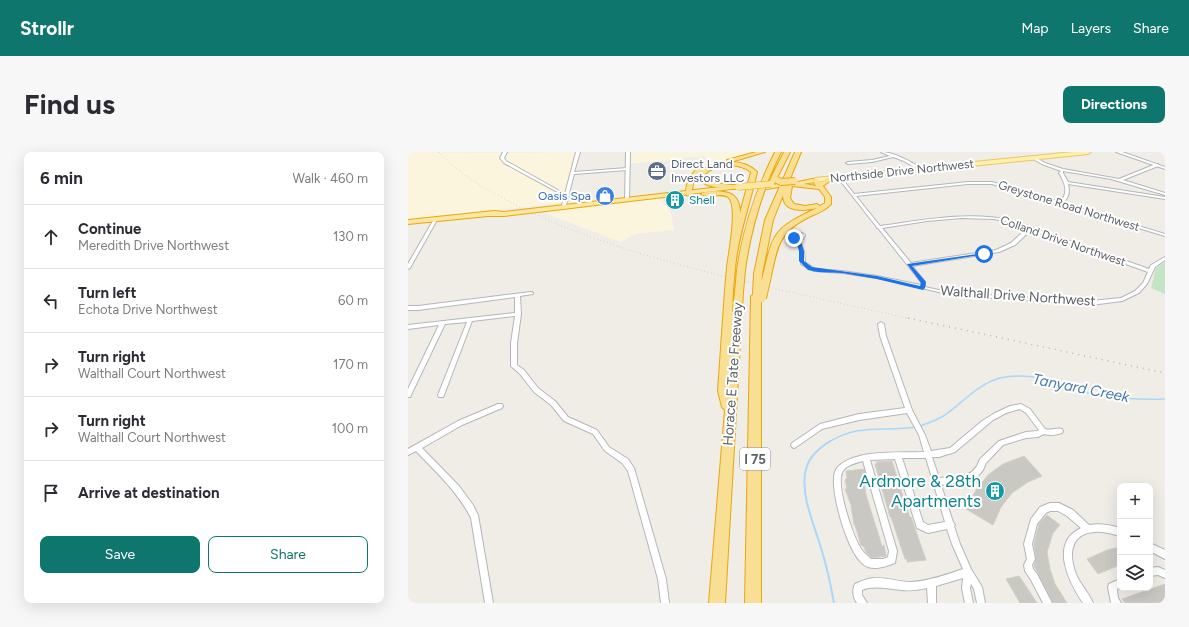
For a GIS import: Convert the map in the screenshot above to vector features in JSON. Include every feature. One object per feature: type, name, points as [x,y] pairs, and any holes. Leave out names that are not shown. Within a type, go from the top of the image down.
[{"type":"highway","points":[[688,194],[694,174],[700,169],[711,164],[746,158],[762,152]]},
{"type":"highway","points":[[764,164],[771,152]]},
{"type":"highway","name":"Horace E Tate Freeway","points":[[718,603],[731,418],[734,291],[741,270],[750,221],[757,198],[762,183],[778,152]]},
{"type":"highway","points":[[772,183],[787,152]]},
{"type":"highway","points":[[772,183],[795,154]]},
{"type":"highway","points":[[795,154],[786,196],[787,202],[792,206],[802,208],[818,206],[823,203],[824,199],[816,184]]},
{"type":"highway","points":[[763,275],[769,220],[795,154]]},
{"type":"highway","points":[[734,242],[754,172],[746,167],[732,164],[717,166],[704,171],[700,176],[702,180],[709,184],[740,188]]},
{"type":"highway","points":[[750,190],[760,171]]},
{"type":"highway","points":[[704,194],[781,182],[811,185],[829,179]]},
{"type":"highway","points":[[772,183],[782,185],[797,183]]},
{"type":"highway","points":[[763,275],[778,236],[783,229],[793,222],[828,204],[828,197],[816,184]]},
{"type":"highway","points":[[489,214],[504,214],[612,201],[625,204],[636,199],[740,188]]},
{"type":"highway","points":[[688,194],[725,194],[734,200],[737,216],[731,268],[734,291]]},
{"type":"highway","points":[[408,222],[564,205],[586,204]]},
{"type":"highway","name":"Horace E Tate Freeway","points":[[753,603],[756,315],[763,275]]},
{"type":"main road","name":"Northside Drive Northwest","points":[[829,179],[1088,152]]},
{"type":"street","points":[[505,152],[502,158],[505,162],[567,196]]},
{"type":"street","points":[[564,205],[578,152]]},
{"type":"street","points":[[625,204],[628,152]]},
{"type":"street","points":[[883,152],[908,161],[920,169]]},
{"type":"street","points":[[1118,152],[1165,168]]},
{"type":"street","points":[[848,163],[872,161],[893,156]]},
{"type":"street","points":[[1034,158],[1048,167],[1062,171],[1119,180],[1165,194]]},
{"type":"street","points":[[1119,180],[1157,165]]},
{"type":"street","points":[[573,173],[627,169]]},
{"type":"street","points":[[1061,203],[1067,195],[1067,183],[1062,171]]},
{"type":"street","points":[[840,178],[923,282],[923,288]]},
{"type":"street","name":"Greystone Road Northwest","points":[[853,195],[980,182],[1004,186],[1165,235]]},
{"type":"street","points":[[1067,183],[1165,198]]},
{"type":"street","name":"Colland Drive Northwest","points":[[878,227],[975,216],[1000,219],[1030,228],[1151,271]]},
{"type":"street","points":[[408,268],[435,220]]},
{"type":"street","points":[[909,265],[997,251],[1013,244],[1030,228]]},
{"type":"street","name":"Walthall Drive Northwest","points":[[798,239],[802,251],[802,261],[810,268],[818,271],[842,272],[877,277],[923,288],[962,295],[1078,303],[1101,303],[1122,299],[1137,292],[1145,284],[1156,262],[1165,258]]},
{"type":"street","points":[[408,308],[418,308],[531,293]]},
{"type":"street","points":[[517,295],[518,314],[514,343],[514,366],[526,375],[536,390],[553,403],[566,419],[595,432],[608,449],[625,461],[631,470],[662,579],[665,603]]},
{"type":"street","points":[[408,327],[518,314]]},
{"type":"street","points":[[441,395],[470,320]]},
{"type":"street","points":[[408,395],[443,323]]},
{"type":"street","points":[[881,324],[883,336],[909,410],[922,435],[968,572],[978,587],[981,603]]},
{"type":"street","points":[[408,452],[460,423],[500,406]]},
{"type":"street","points":[[866,458],[893,552],[892,560],[883,563],[869,563],[857,551],[840,504],[837,477],[840,469],[849,462],[866,458],[928,454],[952,450],[997,413],[1021,406],[1028,411],[1043,431],[1049,434],[1060,431]]},
{"type":"street","points":[[794,445],[820,426],[859,417],[909,410]]},
{"type":"street","points":[[937,482],[965,479],[975,474],[980,468],[982,461],[1001,443],[1026,435],[1038,434],[1043,431]]},
{"type":"street","points":[[417,447],[463,496],[470,506],[474,518],[489,603]]},
{"type":"street","points":[[898,456],[920,525],[928,529],[951,525]]},
{"type":"street","points":[[1048,603],[1034,577],[1029,571],[1028,565],[1031,559],[1028,544],[1034,522],[1043,510],[1050,507],[1059,507],[1070,513],[1088,529]]},
{"type":"street","points":[[1089,603],[1073,577],[1068,554],[1070,542],[1074,535],[1081,530],[1105,528],[1117,531]]},
{"type":"street","points":[[1153,549],[1165,555]]},
{"type":"street","points":[[1153,572],[1158,571],[1165,574]]},
{"type":"street","points":[[863,603],[858,597],[858,587],[868,582],[909,586],[931,583],[968,572]]},
{"type":"street","points":[[968,572],[966,588],[969,603]]},
{"type":"street","points":[[931,583],[932,603]]},
{"type":"street","points":[[1117,585],[1112,587],[1114,600],[1117,603]]},
{"type":"shaded area","points":[[408,152],[576,152],[562,203],[408,219]]},
{"type":"shaded area","points":[[630,152],[759,152],[753,156],[712,165],[704,156],[629,164]]},
{"type":"shaded area","points":[[660,198],[671,213],[674,230],[635,234],[621,242],[547,214],[550,210]]},
{"type":"green space","points":[[1165,262],[1165,294],[1151,288],[1156,268]]},
{"type":"building","name":"Ardmore & 28th Apartments","points":[[1024,456],[1042,476],[1028,482],[1012,493],[1001,507],[993,525],[966,509],[976,490],[988,475],[1003,464]]},
{"type":"building","points":[[892,461],[906,506],[926,560],[907,562],[890,517],[875,464],[877,464],[876,462]]},
{"type":"building","points":[[864,469],[865,476],[863,476],[866,495],[882,546],[884,545],[886,556],[872,558],[861,545],[854,525],[851,505],[845,489],[847,489],[845,480],[847,478],[846,471]]},
{"type":"building","points":[[1047,515],[1060,525],[1053,533],[1047,552],[1050,569],[1055,584],[1067,603],[1053,603],[1034,566],[1036,559],[1034,544],[1039,524]]},
{"type":"building","points":[[1117,548],[1117,566],[1098,574],[1087,559],[1107,550]]},
{"type":"building","points":[[1019,576],[1037,603],[1020,603],[1006,579]]},
{"type":"building","points":[[1165,584],[1165,603],[1125,603],[1122,599],[1145,591],[1153,591],[1153,588]]},
{"type":"waterway","name":"Tanyard Creek","points":[[920,426],[945,415],[985,384],[1000,378],[1008,377],[1023,376],[1046,379],[1083,392],[1103,396],[1134,399],[1165,399]]},
{"type":"waterway","name":"Tanyard Creek","points":[[829,442],[840,436],[861,430],[916,427]]},
{"type":"waterway","name":"Tanyard Creek","points":[[830,441],[821,447],[808,463],[804,484],[807,504],[831,585],[834,603]]},
{"type":"railway","points":[[439,152],[466,176],[497,195],[546,219],[602,241],[718,275],[912,319]]},
{"type":"railway","points":[[908,318],[1165,373]]},
{"type":"place","name":"Direct Land Investors LLC","points":[[657,171]]},
{"type":"place","name":"Oasis Spa","points":[[605,196]]},
{"type":"place","name":"Shell","points":[[675,200]]},
{"type":"place","name":"Ardmore & 28th Apartments","points":[[995,491]]},
{"type":"route","points":[[794,238],[798,239],[802,251],[802,261],[810,268],[818,271],[842,272],[877,277],[923,288],[923,282],[909,265],[984,254]]}]
